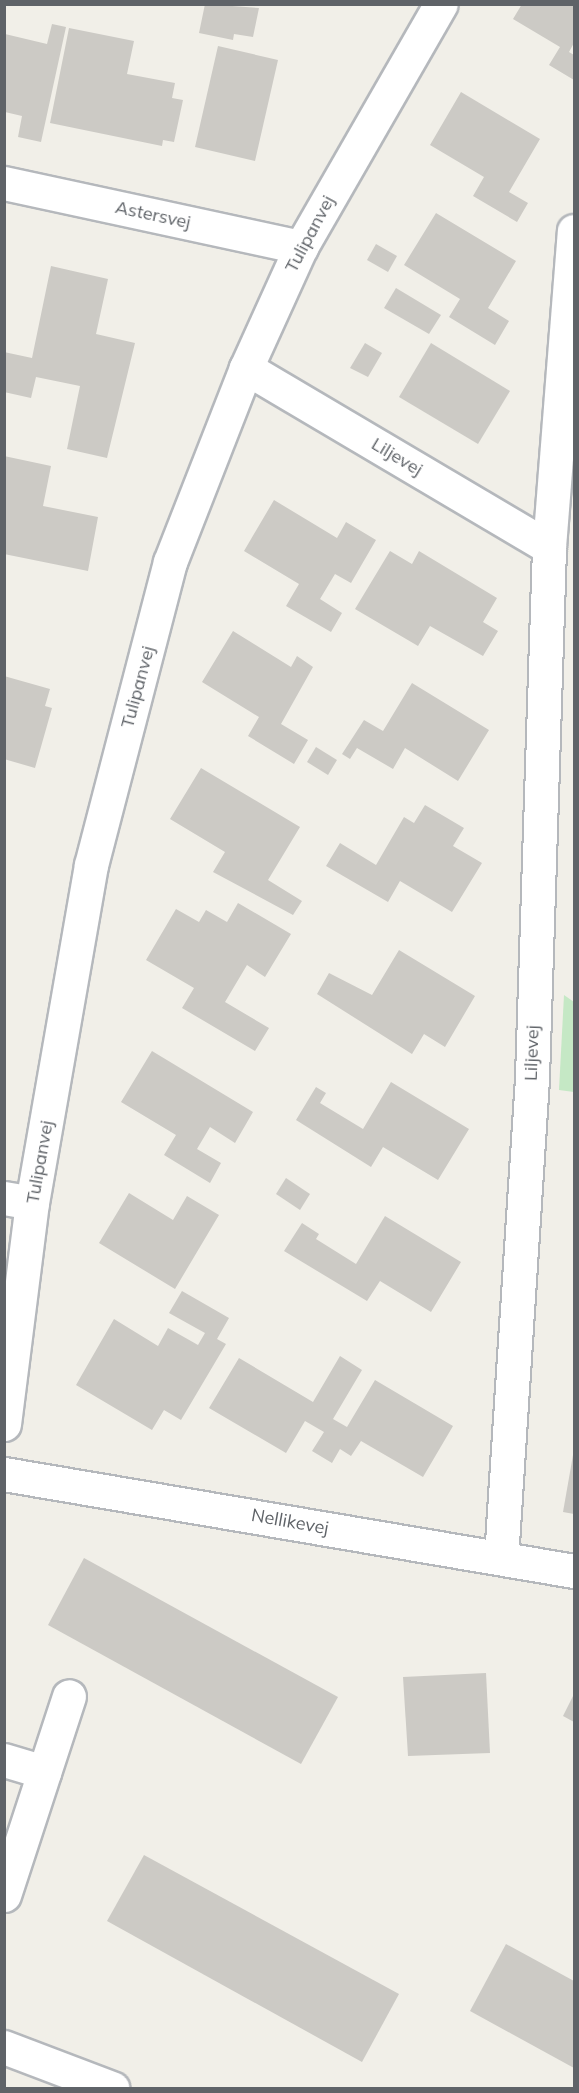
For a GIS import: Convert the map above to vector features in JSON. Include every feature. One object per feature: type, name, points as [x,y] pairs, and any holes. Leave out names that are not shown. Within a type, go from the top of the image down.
[{"type":"street","name":"Tulipanvej","points":[[4,1424],[18,1201],[91,865],[170,562],[246,368],[301,247],[441,4]]},
{"type":"street","name":"Astersvej","points":[[4,183],[301,247]]},
{"type":"street","name":"Liljevej","points":[[501,1558],[532,1077],[549,547],[574,231]]},
{"type":"street","name":"Liljevej","points":[[246,368],[549,547]]},
{"type":"street","name":"Nellikevej","points":[[4,1474],[574,1571]]},
{"type":"street","points":[[4,1895],[69,1696]]},
{"type":"street","points":[[4,1760],[44,1772]]},
{"type":"street","points":[[4,2047],[112,2088]]},
{"type":"green space","points":[[564,995],[574,1002],[574,1092],[559,1090]]},
{"type":"building","points":[[205,4],[259,8],[253,37],[234,34],[233,40],[199,33]]},
{"type":"building","points":[[522,4],[574,4],[574,43],[569,52],[574,55],[574,80],[549,65],[560,47],[513,19]]},
{"type":"building","points":[[52,24],[66,27],[41,142],[18,137],[22,116],[5,112],[5,34],[47,44]]},
{"type":"building","points":[[69,28],[134,41],[127,74],[175,83],[172,98],[183,100],[174,142],[163,140],[162,146],[50,123]]},
{"type":"building","points":[[218,46],[278,60],[255,161],[195,147]]},
{"type":"building","points":[[461,92],[540,139],[509,192],[528,203],[517,222],[473,196],[484,177],[430,145]]},
{"type":"building","points":[[436,213],[516,261],[488,308],[509,321],[495,345],[449,317],[460,299],[404,265]]},
{"type":"building","points":[[376,244],[397,256],[388,272],[367,260]]},
{"type":"building","points":[[51,266],[108,279],[96,334],[135,343],[107,458],[67,449],[80,386],[36,377],[31,398],[4,392],[4,352],[32,358]]},
{"type":"building","points":[[396,288],[441,315],[429,334],[384,308]]},
{"type":"building","points":[[365,343],[382,353],[368,377],[350,368]]},
{"type":"building","points":[[431,343],[510,391],[478,444],[399,397]]},
{"type":"building","points":[[4,456],[51,466],[43,506],[98,517],[88,571],[4,554]]},
{"type":"building","points":[[274,500],[337,538],[346,522],[376,540],[351,583],[335,574],[320,599],[342,613],[331,632],[286,606],[299,584],[244,551]]},
{"type":"building","points":[[390,551],[412,564],[419,551],[497,598],[483,622],[498,631],[483,656],[430,626],[418,646],[355,609]]},
{"type":"building","points":[[233,631],[291,667],[297,656],[313,667],[281,724],[308,740],[294,764],[248,736],[259,717],[202,682]]},
{"type":"building","points":[[4,676],[50,689],[45,706],[52,708],[35,768],[4,759]]},
{"type":"building","points":[[412,683],[489,730],[458,781],[405,748],[393,769],[357,748],[350,759],[342,754],[364,720],[383,731]]},
{"type":"building","points":[[316,747],[337,760],[328,775],[307,762]]},
{"type":"building","points":[[201,768],[300,827],[268,880],[302,901],[293,915],[213,872],[225,852],[170,819]]},
{"type":"building","points":[[425,805],[464,828],[453,846],[482,863],[452,912],[400,881],[388,902],[326,866],[340,843],[376,865],[404,817],[414,823]]},
{"type":"building","points":[[238,903],[291,934],[265,977],[247,965],[225,1002],[269,1028],[255,1051],[182,1008],[194,988],[146,960],[176,909],[199,922],[206,910],[227,922]]},
{"type":"building","points":[[399,950],[475,996],[445,1047],[424,1034],[412,1054],[317,994],[329,973],[372,995]]},
{"type":"building","points":[[152,1051],[253,1112],[235,1143],[210,1127],[197,1149],[221,1163],[210,1183],[164,1155],[176,1135],[121,1102]]},
{"type":"building","points":[[391,1082],[469,1129],[438,1180],[383,1147],[371,1167],[296,1120],[316,1087],[326,1093],[320,1103],[363,1129]]},
{"type":"building","points":[[286,1178],[310,1194],[300,1210],[276,1194]]},
{"type":"building","points":[[129,1193],[173,1220],[187,1196],[219,1215],[175,1289],[99,1243]]},
{"type":"building","points":[[385,1216],[461,1262],[431,1312],[380,1281],[367,1301],[284,1251],[302,1223],[319,1234],[316,1239],[356,1264]]},
{"type":"building","points":[[182,1291],[229,1318],[217,1339],[226,1344],[181,1420],[164,1410],[152,1430],[76,1385],[114,1319],[158,1346],[168,1328],[198,1345],[205,1333],[169,1313]]},
{"type":"building","points":[[340,1356],[362,1370],[333,1419],[347,1427],[375,1380],[453,1426],[423,1477],[361,1441],[351,1456],[340,1449],[332,1463],[312,1451],[324,1432],[305,1421],[286,1453],[209,1408],[239,1358],[313,1402]]},
{"type":"building","points":[[574,1455],[574,1514],[563,1512]]},
{"type":"building","points":[[84,1558],[338,1697],[301,1764],[48,1625]]},
{"type":"building","points":[[486,1673],[490,1753],[408,1756],[403,1677]]},
{"type":"building","points":[[574,1694],[574,1722],[563,1716]]},
{"type":"building","points":[[144,1855],[399,1994],[362,2062],[107,1921]]},
{"type":"building","points":[[506,1944],[574,1981],[574,2068],[470,2011]]}]
